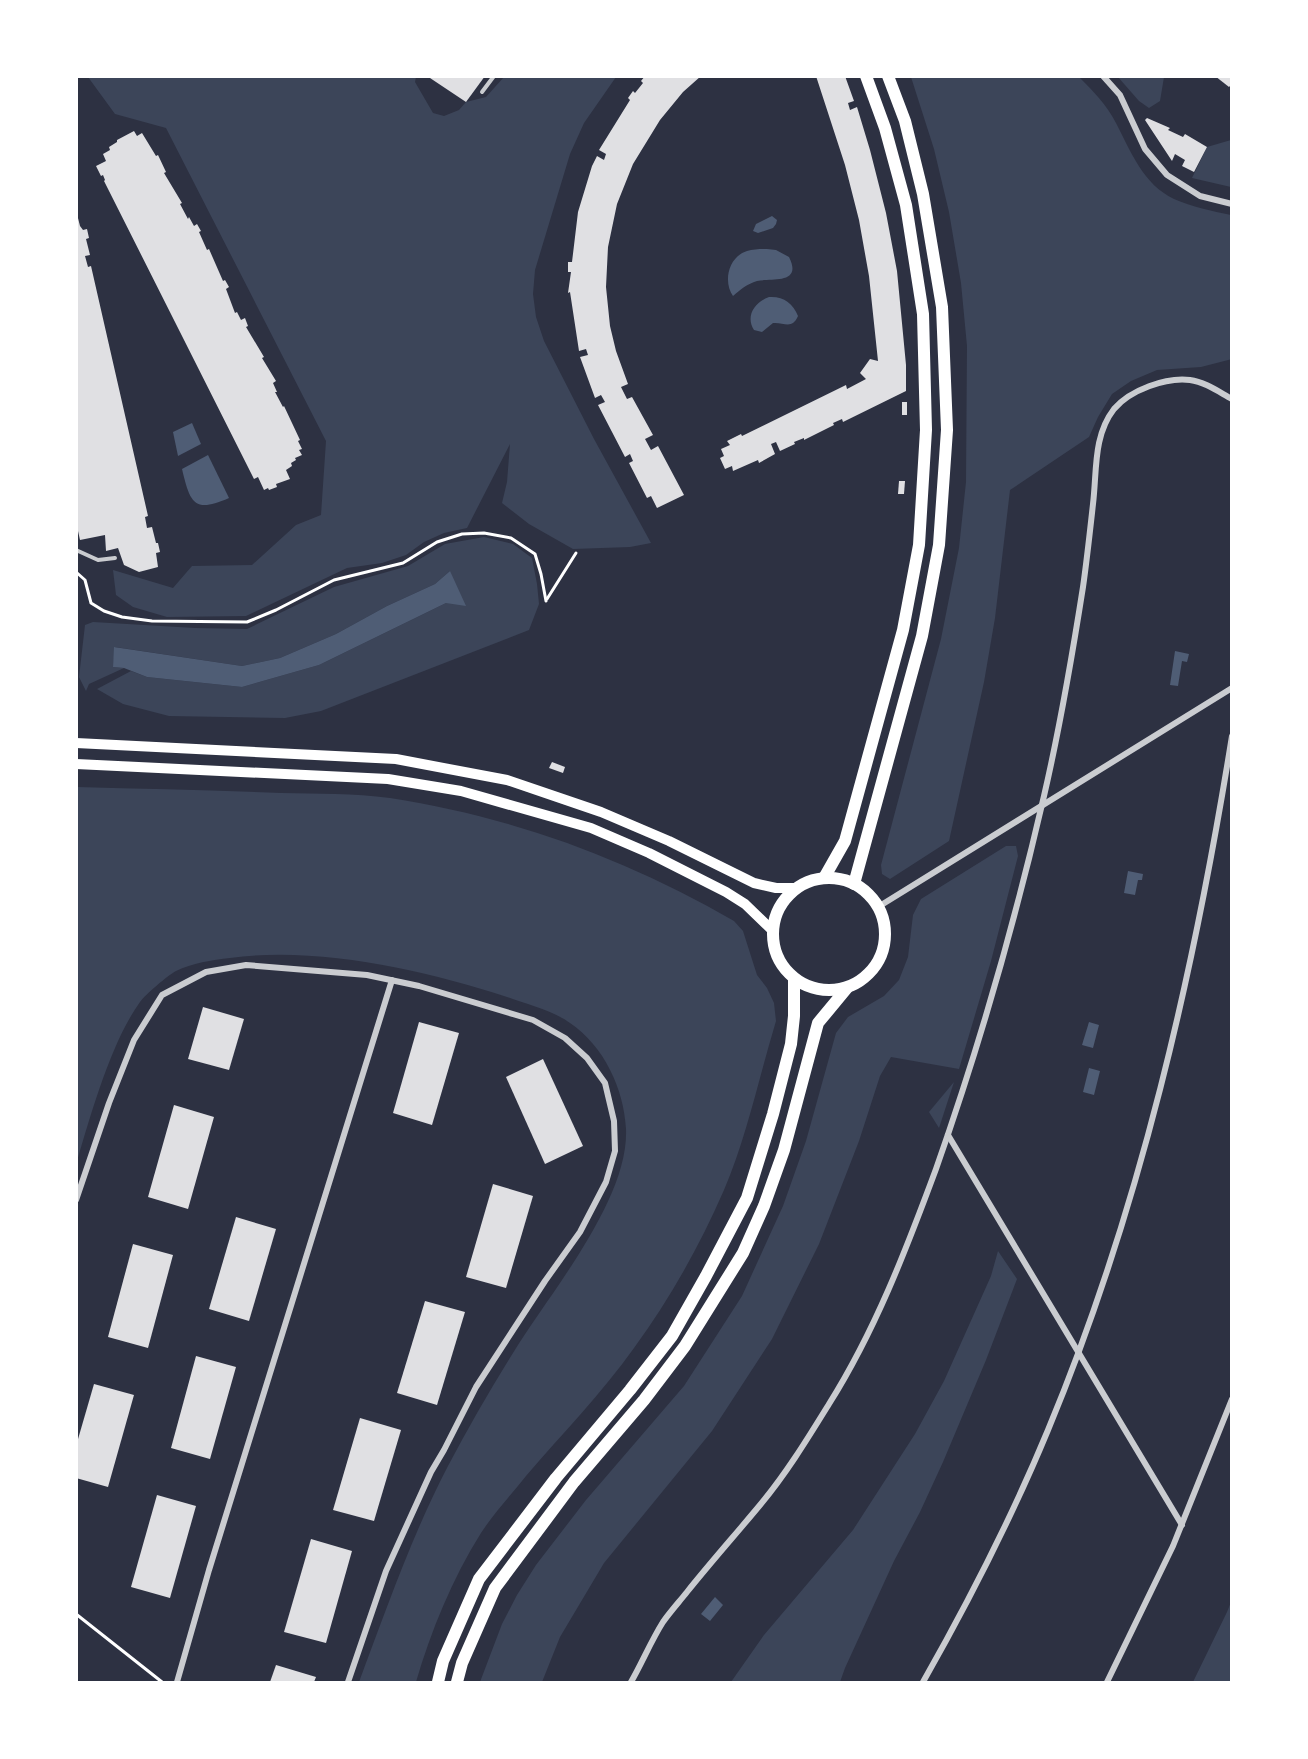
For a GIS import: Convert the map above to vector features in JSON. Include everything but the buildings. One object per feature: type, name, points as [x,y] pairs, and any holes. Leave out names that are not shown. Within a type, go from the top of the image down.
[{"type":"main road","points":[[824,878],[845,841],[903,630],[919,545],[926,441],[923,314],[906,205],[885,128],[867,76]]},
{"type":"main road","points":[[854,884],[922,636],[939,545],[947,430],[942,307],[923,194],[905,121],[888,76]]},
{"type":"main road","points":[[76,743],[396,759],[495,778],[601,812],[669,841],[754,884],[776,888],[796,888]]},
{"type":"main road","points":[[76,764],[388,779],[461,791],[591,828],[649,853],[745,904],[772,931]]},
{"type":"main road","points":[[457,1683],[462,1664],[495,1588],[574,1482],[644,1400],[685,1346],[743,1253],[765,1206],[784,1150],[818,1023],[847,988],[864,978],[877,964],[884,945],[885,926],[878,907],[868,893],[840,878],[809,881],[796,888],[779,907],[772,931],[774,949],[782,965],[794,979],[810,988],[828,991],[847,988]]},
{"type":"main road","points":[[438,1683],[443,1661],[479,1578],[556,1478],[672,1336],[747,1198],[773,1114],[791,1044],[794,979]]},
{"type":"street","points":[[1103,76],[1120,95],[1145,149],[1167,175],[1200,196],[1232,204]]},
{"type":"street","points":[[631,1683],[664,1621],[763,1502],[831,1403],[882,1307],[903,1256],[948,1135],[993,992],[1042,805],[1083,585],[1094,501],[1097,451],[1100,435],[1107,420],[1116,406],[1140,389],[1165,382],[1190,380],[1232,399]]},
{"type":"street","points":[[878,907],[1232,688]]},
{"type":"street","points":[[923,1683],[955,1626],[1014,1507],[1048,1430],[1077,1353],[1131,1194],[1156,1105],[1214,849],[1232,736]]},
{"type":"street","points":[[76,1200],[109,1103],[134,1040],[162,995],[206,972],[246,965],[366,975],[483,1004],[533,1020],[565,1038],[587,1058],[605,1083],[614,1120],[615,1151],[606,1182],[580,1233],[545,1281],[476,1387],[431,1472],[386,1571],[348,1683]]},
{"type":"street","points":[[177,1683],[213,1559],[392,980]]},
{"type":"street","points":[[948,1135],[1182,1525]]},
{"type":"street","points":[[1107,1683],[1137,1624],[1182,1525],[1232,1399]]},
{"type":"lane","points":[[482,92],[494,76]]},
{"type":"lane","points":[[76,550],[98,560],[115,558]]},
{"type":"path","points":[[76,572],[85,580],[91,603],[104,611],[122,617],[152,621],[247,622],[276,610],[334,580],[404,563],[437,542],[462,534],[483,533],[511,538],[535,554],[546,600],[576,553]]},
{"type":"path","points":[[76,1614],[162,1683]]},
{"type":"shaded area","points":[[88,77],[416,77],[415,82],[433,113],[444,116],[459,110],[466,102],[486,97],[504,77],[616,77],[584,123],[570,154],[535,270],[533,294],[536,317],[544,341],[651,543],[630,547],[573,549],[529,524],[502,503],[507,482],[510,444],[467,528],[444,533],[424,542],[406,555],[382,563],[347,568],[246,616],[167,617],[133,607],[116,595],[113,570],[173,588],[192,566],[252,565],[296,525],[321,515],[326,441],[166,128],[115,114]]},
{"type":"shaded area","points":[[911,77],[1079,77],[1108,110],[1139,166],[1154,185],[1163,193],[1181,202],[1231,215],[1232,359],[1201,367],[1157,370],[1131,381],[1112,394],[1089,437],[1010,490],[995,618],[984,682],[949,841],[890,879],[882,874],[881,865],[941,639],[959,548],[966,482],[967,346],[961,283],[949,212],[934,149]]},
{"type":"shaded area","points":[[1118,77],[1164,77],[1160,101],[1149,108],[1139,101]]},
{"type":"shaded area","points":[[1231,140],[1231,187],[1192,178],[1207,147]]},
{"type":"shaded area","points":[[772,216],[777,220],[773,228],[758,233],[753,231],[756,224]]},
{"type":"shaded area","points":[[776,250],[789,257],[792,272],[784,278],[753,282],[733,296],[728,277],[735,259],[747,251]]},
{"type":"shaded area","points":[[769,297],[787,301],[798,316],[790,324],[773,323],[762,332],[754,330],[751,325],[753,310],[759,302]]},
{"type":"shaded area","points":[[192,423],[201,444],[178,456],[173,432]]},
{"type":"shaded area","points":[[208,455],[229,498],[217,503],[200,505],[191,497],[182,469]]},
{"type":"shaded area","points":[[484,537],[513,544],[532,558],[539,604],[529,630],[321,711],[285,718],[169,716],[123,704],[97,689],[131,671],[147,677],[242,687],[319,665],[446,603],[450,571],[435,584],[387,606],[336,634],[280,658],[242,666],[115,647],[113,667],[124,668],[89,684],[86,691],[79,677],[85,625],[93,622],[247,629],[334,587],[408,566],[445,544]]},
{"type":"shaded area","points":[[450,571],[466,606],[446,603],[319,665],[242,687],[147,677],[124,668],[113,667],[114,647],[242,666],[280,658],[336,634],[387,606],[435,584]]},
{"type":"shaded area","points":[[1175,651],[1189,654],[1187,662],[1182,661],[1178,686],[1170,685]]},
{"type":"shaded area","points":[[77,787],[376,796],[436,806],[525,829],[568,843],[652,878],[734,921],[743,931],[757,975],[767,988],[774,1003],[776,1021],[739,1149],[724,1190],[705,1231],[672,1291],[622,1365],[526,1476],[481,1533],[443,1606],[416,1682],[359,1682],[411,1546],[448,1466],[513,1353],[584,1246],[615,1186],[623,1157],[626,1129],[616,1084],[602,1056],[593,1044],[570,1023],[540,1008],[475,987],[406,970],[334,958],[264,955],[216,960],[176,971],[140,1002],[111,1057],[77,1161]]},
{"type":"shaded area","points":[[1006,846],[1016,846],[1018,856],[991,961],[959,1069],[891,1057],[880,1076],[859,1141],[819,1244],[772,1339],[712,1431],[604,1563],[560,1637],[542,1682],[480,1682],[502,1624],[536,1565],[586,1500],[684,1386],[742,1296],[783,1206],[806,1141],[836,1033],[848,1017],[884,996],[899,980],[908,957],[913,915],[921,899]]},
{"type":"shaded area","points":[[1128,871],[1143,874],[1142,880],[1138,880],[1135,895],[1124,893]]},
{"type":"shaded area","points":[[1089,1022],[1099,1025],[1093,1048],[1082,1045]]},
{"type":"shaded area","points":[[1089,1068],[1100,1071],[1094,1095],[1083,1092]]},
{"type":"shaded area","points":[[954,1082],[939,1128],[929,1112]]},
{"type":"shaded area","points":[[998,1251],[1017,1279],[943,1462],[894,1561],[840,1682],[731,1682],[764,1635],[853,1530],[915,1434],[944,1381],[991,1276]]},
{"type":"shaded area","points":[[715,1597],[723,1605],[710,1621],[701,1614]]},
{"type":"shaded area","points":[[1231,1602],[1231,1682],[1193,1682],[1227,1612]]}]
